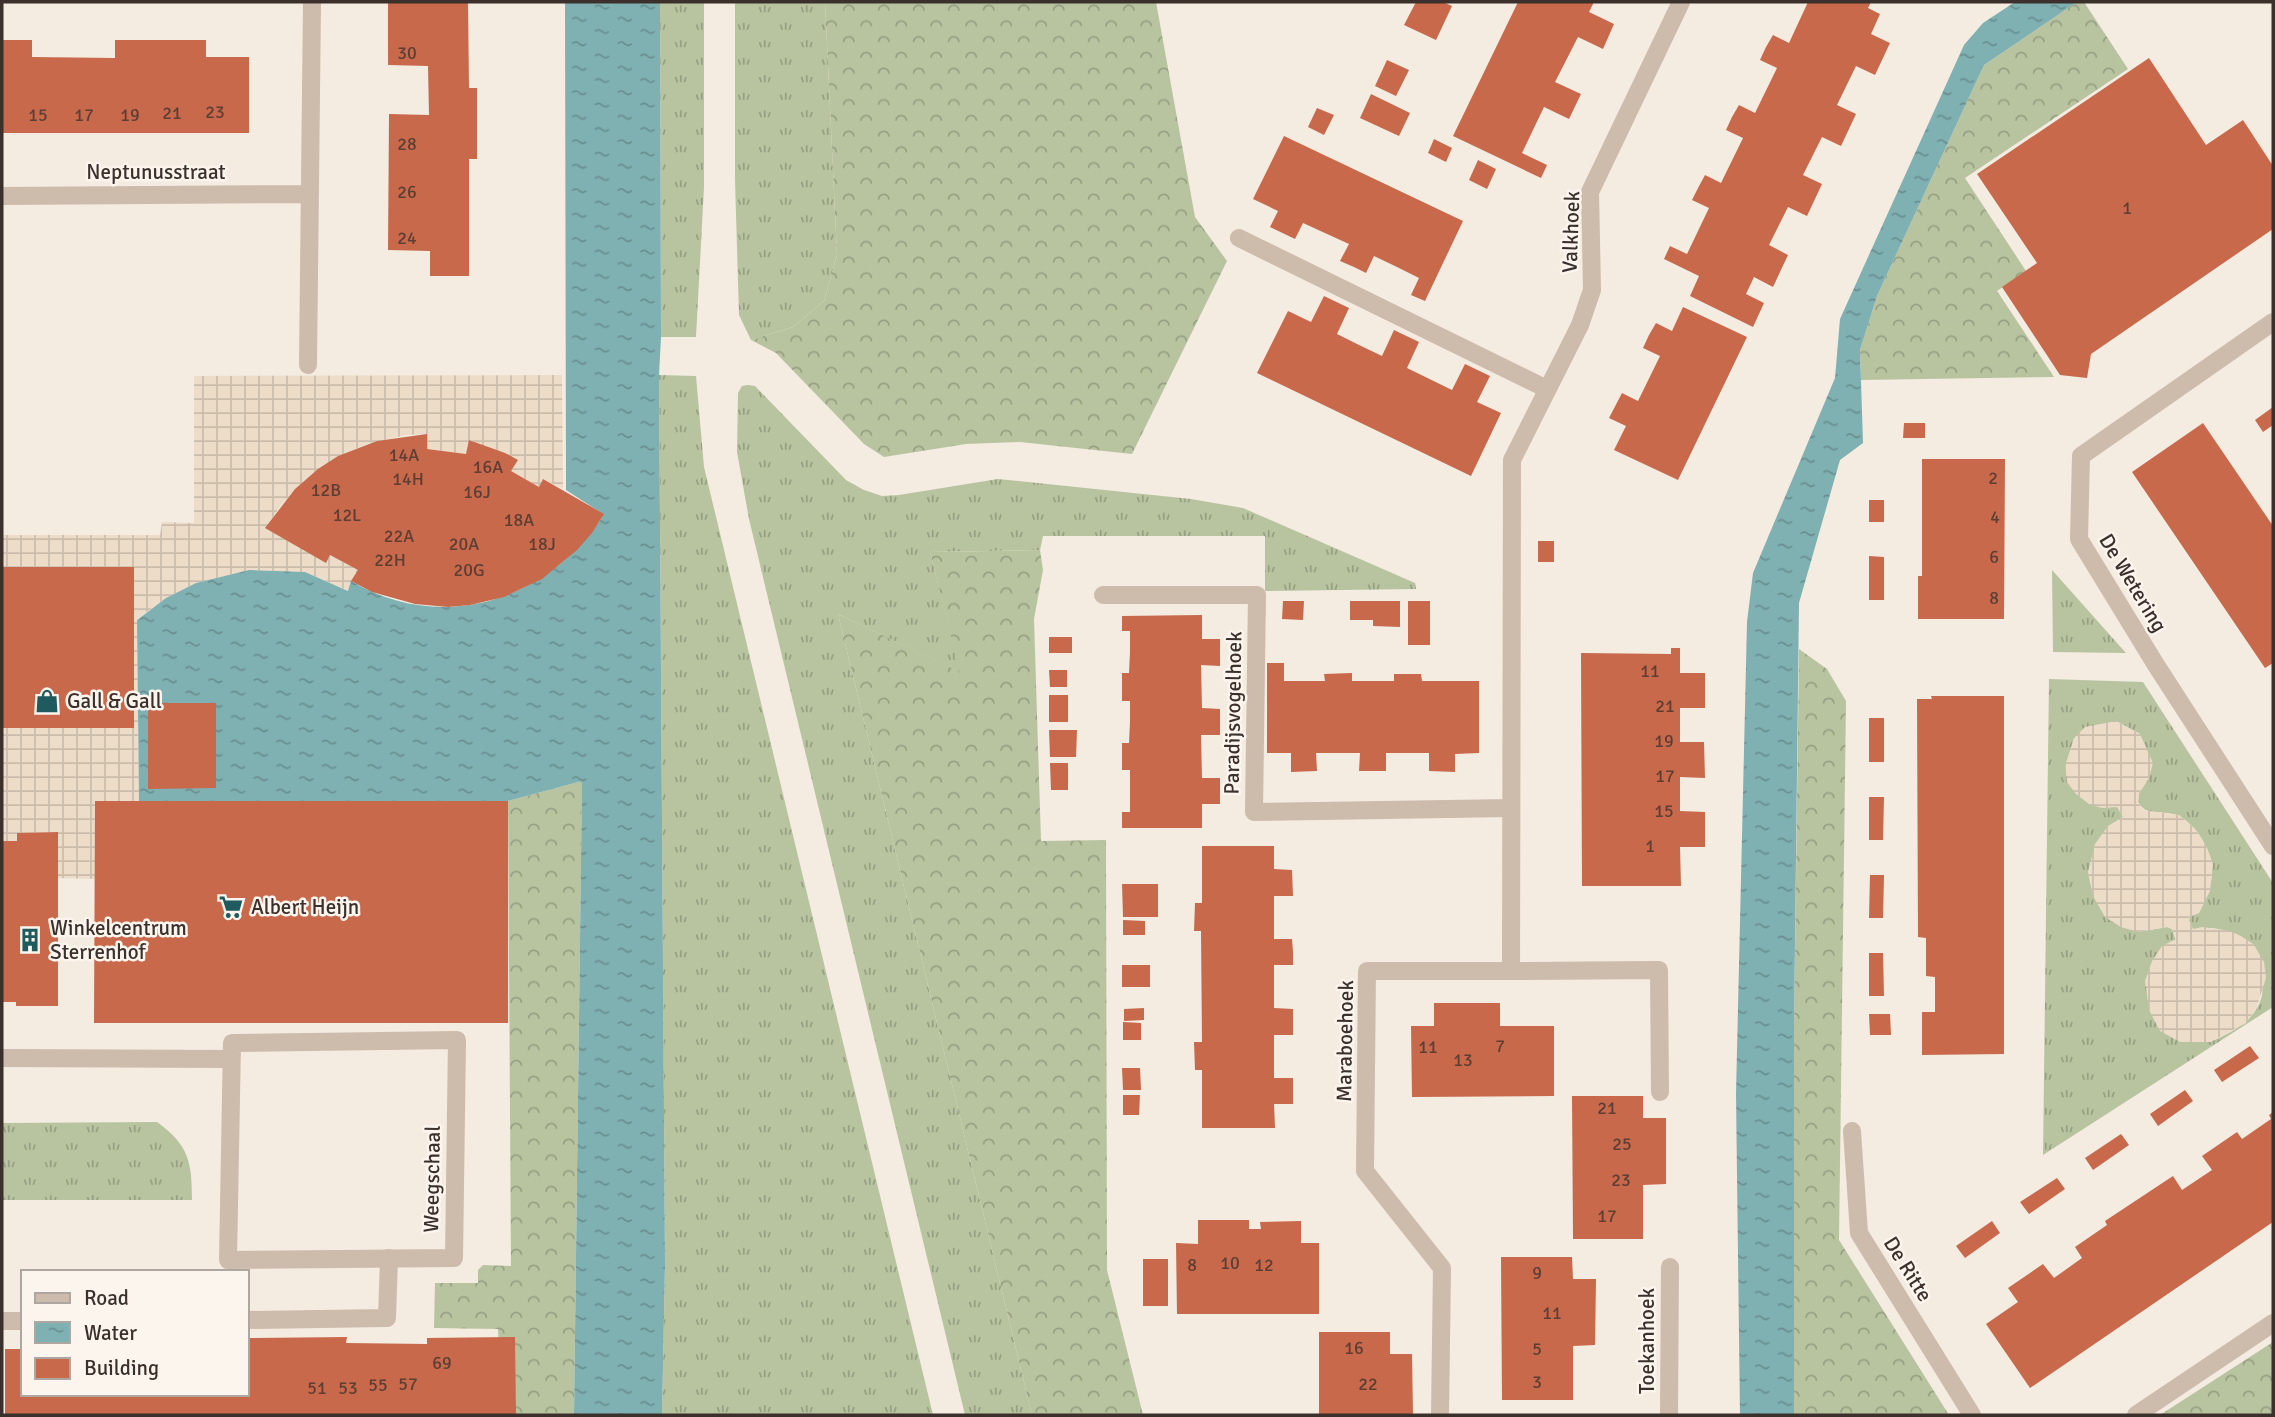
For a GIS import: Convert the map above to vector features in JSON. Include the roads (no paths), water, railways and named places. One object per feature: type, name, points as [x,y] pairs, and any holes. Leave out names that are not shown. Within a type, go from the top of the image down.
[{"type":"street","points":[[308,365],[312,2]]},
{"type":"street","name":"Valkhoek","points":[[1511,808],[1512,460],[1580,324],[1592,290],[1590,192],[1681,2]]},
{"type":"street","name":"Neptunusstraat","points":[[2,196],[310,194]]},
{"type":"street","points":[[1239,238],[1547,389]]},
{"type":"street","name":"De Wetering","points":[[2273,322],[2081,456],[2079,539],[2156,665],[2273,846]]},
{"type":"street","name":"Paradijsvogelhoek","points":[[1103,595],[1257,595],[1254,812],[1511,808]]},
{"type":"street","points":[[1511,808],[1511,971],[1660,970],[1660,1092]]},
{"type":"street","name":"Maraboehoek","points":[[1440,1415],[1442,1268],[1365,1171],[1367,971],[1511,971]]},
{"type":"street","name":"Weegschaal","points":[[457,1040],[454,1258],[228,1260],[231,1059],[232,1043],[457,1040]]},
{"type":"street","points":[[2,1058],[231,1059]]},
{"type":"street","name":"De Ritte","points":[[1852,1131],[1859,1233],[1972,1415]]},
{"type":"street","points":[[248,1320],[387,1318],[388,1258]]},
{"type":"street","name":"Toekanhoek","points":[[1669,1415],[1670,1267]]},
{"type":"street","points":[[2,1321],[21,1321]]},
{"type":"street","points":[[2136,1415],[2273,1322]]},
{"type":"water","points":[[565,2],[660,2],[659,375],[665,1265],[662,1415],[574,1415],[582,781],[508,801],[139,801],[137,620],[166,598],[196,583],[249,570],[305,572],[348,591],[351,581],[385,597],[420,605],[454,607],[488,601],[521,589],[551,571],[578,548],[601,519],[603,514],[566,490]]},
{"type":"water","points":[[2015,2],[2077,2],[1984,65],[1877,296],[1860,350],[1863,443],[1840,460],[1799,603],[1794,1027],[1794,1415],[1740,1415],[1736,1094],[1747,622],[1753,573],[1835,378],[1840,319],[1964,45],[1983,23]]},
{"type":"place","name":"Gall & Gall","points":[[47,701]]},
{"type":"place","name":"Albert Heijn","points":[[231,907]]},
{"type":"place","name":"Winkelcentrum Sterrenhof","points":[[30,940]]}]
